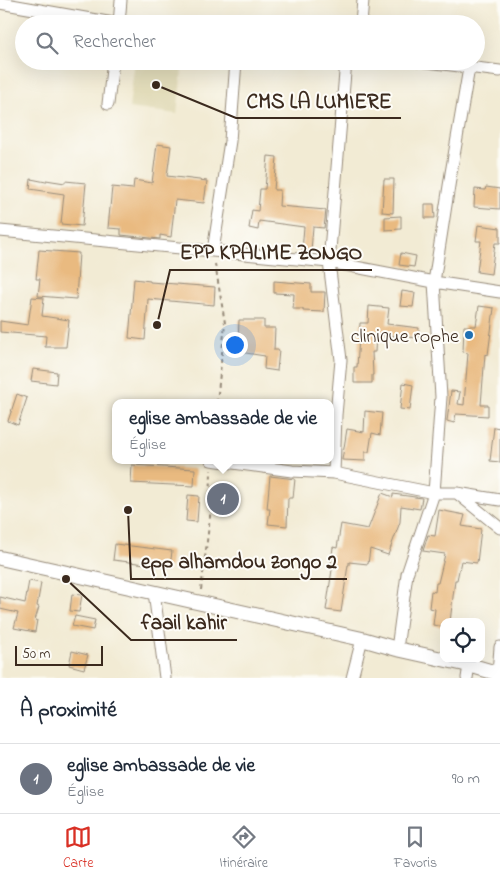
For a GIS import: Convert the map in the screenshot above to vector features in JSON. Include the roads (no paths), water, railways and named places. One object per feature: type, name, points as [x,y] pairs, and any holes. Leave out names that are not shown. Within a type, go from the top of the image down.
[{"type":"street","points":[[120,15],[121,0]]},
{"type":"street","points":[[362,15],[363,0]]},
{"type":"street","points":[[1,2],[71,15]]},
{"type":"street","points":[[108,104],[112,70]]},
{"type":"street","points":[[214,251],[230,141],[235,70]]},
{"type":"street","points":[[334,473],[336,415],[341,360],[329,262],[345,70]]},
{"type":"street","points":[[397,649],[407,574],[434,493],[442,397],[434,282],[469,70]]},
{"type":"street","points":[[485,70],[500,71]]},
{"type":"street","points":[[0,231],[329,262],[434,282],[500,292]]},
{"type":"street","points":[[240,464],[292,471],[334,473],[434,493],[457,493],[500,500]]},
{"type":"street","points":[[457,493],[500,528]]},
{"type":"street","points":[[0,558],[362,639],[468,672],[499,673],[500,647]]},
{"type":"street","points":[[154,592],[165,678]]},
{"type":"street","points":[[352,678],[362,639]]},
{"type":"place","name":"CMS LA LUMIERE","points":[[156,85]]},
{"type":"place","name":"EPP KPALIME ZONGO","points":[[157,325]]},
{"type":"place","name":"clinique rophe","points":[[469,335]]},
{"type":"place","name":"eglise ambassade de vie","points":[[223,499]]},
{"type":"place","name":"epp alhamdou zongo 2","points":[[128,510]]},
{"type":"place","name":"faail kahir","points":[[66,579]]}]
